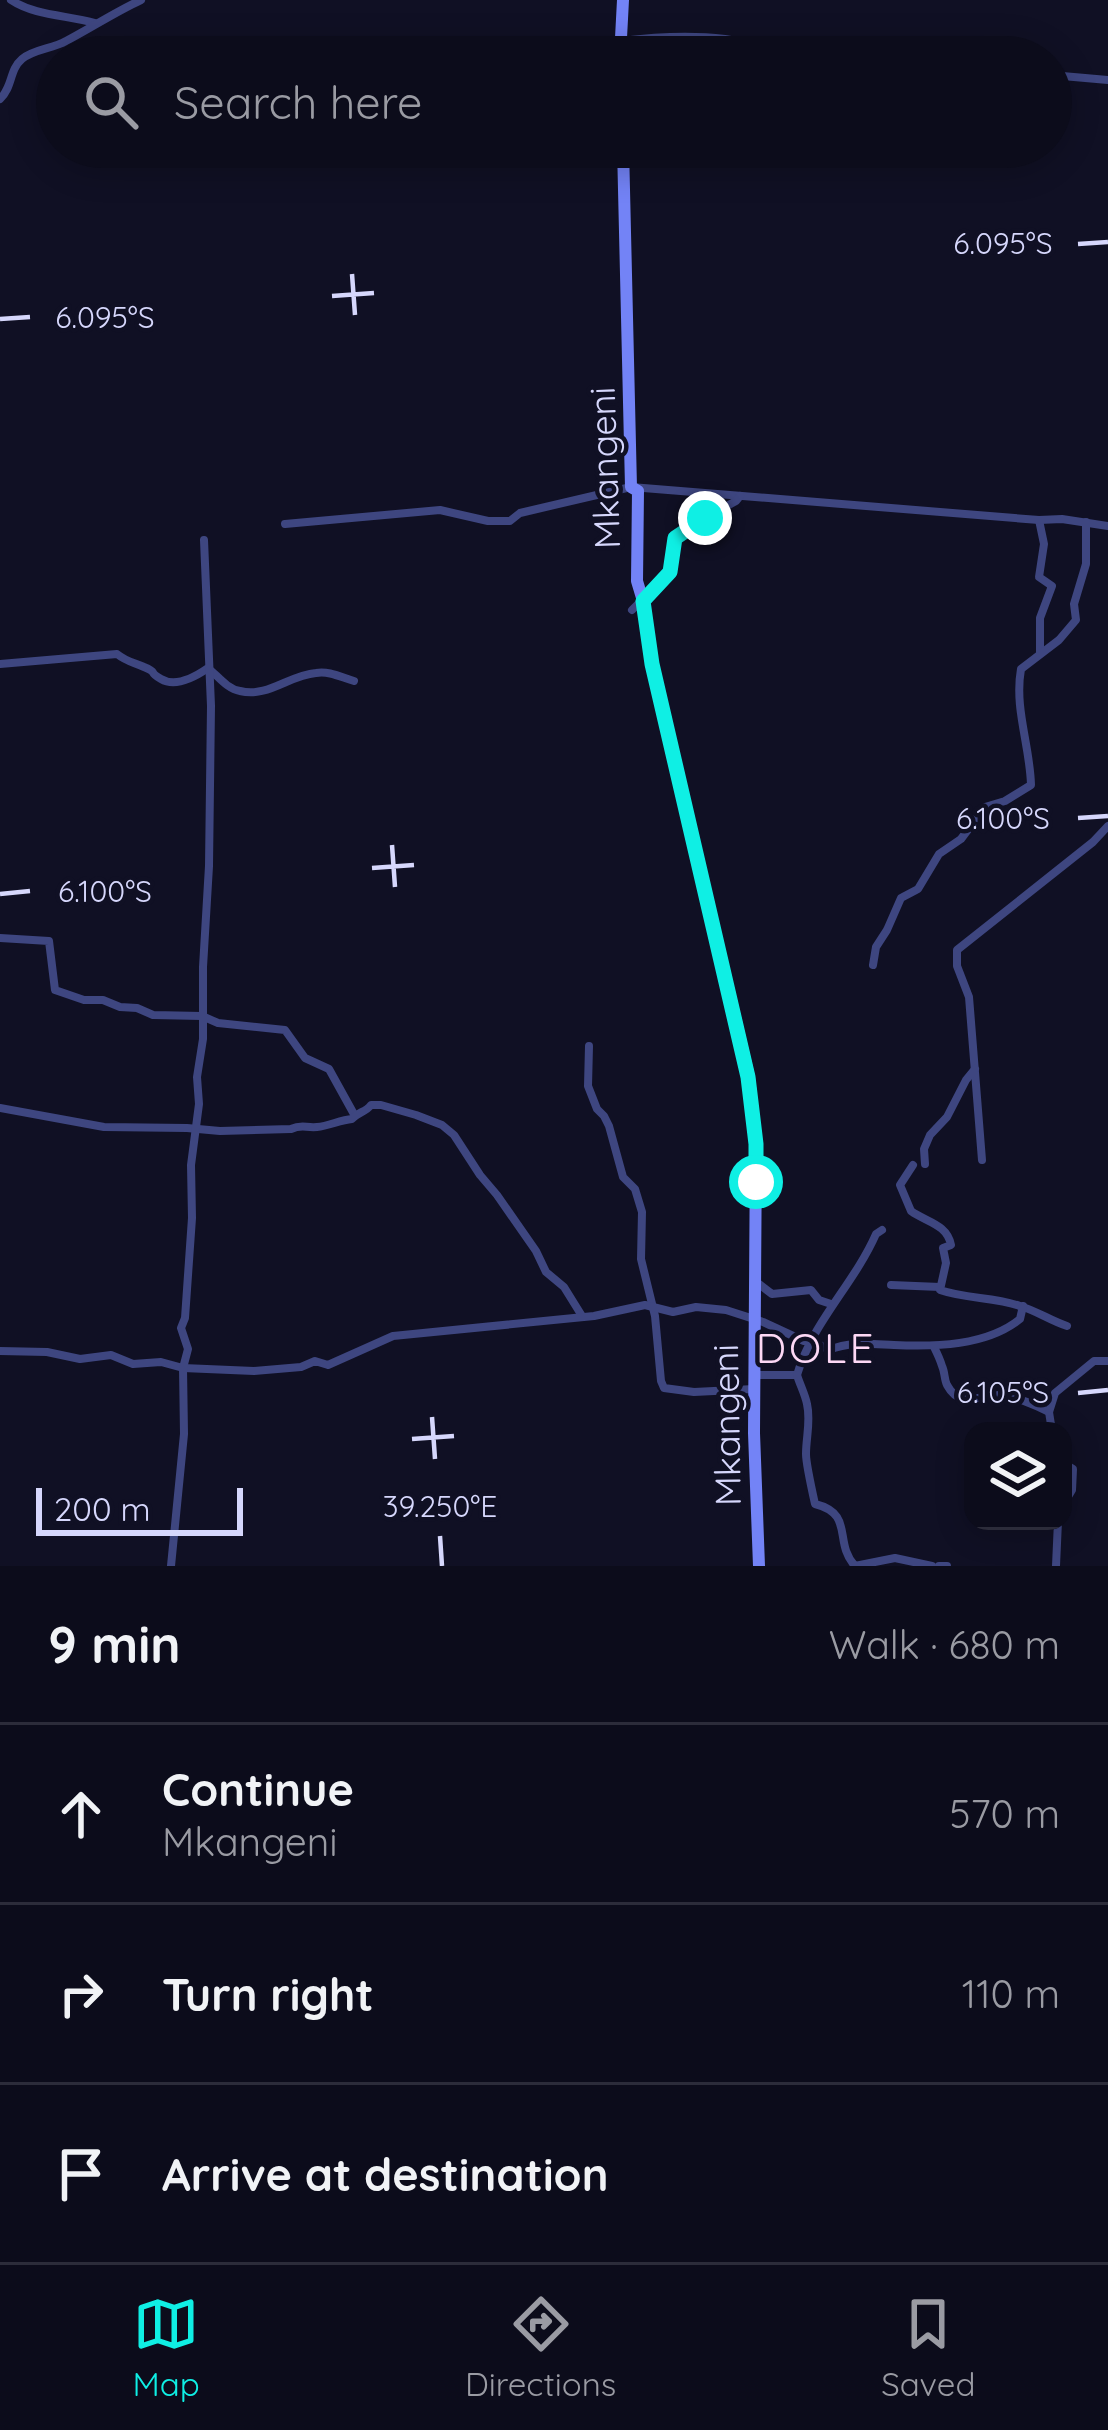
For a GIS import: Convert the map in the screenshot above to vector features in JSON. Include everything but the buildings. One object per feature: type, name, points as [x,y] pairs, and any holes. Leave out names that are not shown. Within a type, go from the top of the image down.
[{"type":"street","points":[[11,0],[52,16],[94,23]]},
{"type":"street","points":[[74,36],[141,0]]},
{"type":"street","points":[[621,36],[623,0]]},
{"type":"street","points":[[0,99],[14,68],[36,51]]},
{"type":"street","points":[[1072,77],[1108,80]]},
{"type":"street","name":"Mkangeni","points":[[623,168],[631,487],[638,491],[638,606],[748,1077],[756,1144],[754,1382],[759,1566]]},
{"type":"street","points":[[285,524],[440,510],[510,521],[520,513],[631,487],[1108,526]]},
{"type":"street","points":[[638,606],[670,572],[675,538],[742,495]]},
{"type":"street","points":[[1039,520],[1044,544],[1039,577],[1052,586],[1040,618],[1040,653]]},
{"type":"street","points":[[874,965],[876,947],[901,898],[918,889],[939,854],[961,839],[985,808],[1031,785],[1017,688],[1021,669],[1076,620],[1074,604],[1086,564],[1086,522]]},
{"type":"street","points":[[171,1566],[184,1434],[183,1368],[188,1349],[182,1328],[192,1218],[209,846],[211,706],[204,540]]},
{"type":"street","points":[[0,664],[117,654],[172,683],[208,668]]},
{"type":"street","points":[[208,668],[228,687],[241,692],[266,692],[313,673],[337,674],[354,681]]},
{"type":"street","points":[[982,1160],[969,997],[957,966],[957,950],[1108,826]]},
{"type":"street","points":[[0,938],[49,941],[55,990],[84,1000],[103,1000],[153,1015],[202,1016],[218,1023],[286,1030],[305,1058],[329,1069],[355,1116]]},
{"type":"street","points":[[589,1046],[588,1086],[609,1126],[623,1177],[634,1189],[642,1212],[641,1259],[664,1388],[694,1391],[797,1376]]},
{"type":"street","points":[[925,1164],[924,1148],[975,1069]]},
{"type":"street","points":[[0,1108],[104,1127],[220,1131],[291,1130],[301,1124],[321,1127],[367,1111],[371,1105],[431,1120],[454,1135],[546,1272],[564,1287],[582,1316]]},
{"type":"street","points":[[913,1165],[900,1186],[911,1211],[935,1222],[951,1242],[943,1248],[946,1263],[940,1290],[1023,1306],[1067,1325]]},
{"type":"street","points":[[882,1230],[803,1354],[797,1376],[807,1400],[805,1458],[815,1504],[830,1508],[840,1518],[847,1557],[855,1566],[895,1558],[939,1566]]},
{"type":"street","points":[[754,1280],[772,1294],[811,1290],[819,1300],[832,1304]]},
{"type":"street","points":[[891,1285],[940,1287]]},
{"type":"street","points":[[0,1351],[47,1352],[80,1359],[111,1355],[133,1364],[161,1362],[183,1368],[254,1371],[315,1361],[328,1365],[387,1338],[653,1306],[673,1312],[696,1307],[726,1310],[829,1351],[850,1343],[934,1347],[1005,1330],[1020,1318],[1023,1306]]},
{"type":"street","points":[[934,1347],[945,1383],[966,1400],[1005,1396],[1049,1412]]},
{"type":"street","points":[[1051,1422],[1054,1393],[1094,1360],[1108,1361]]},
{"type":"street","points":[[1056,1566],[1058,1530]]},
{"type":"district","name":"DOLE","points":[[816,1347]]},
{"type":"route","points":[[705,518],[675,538],[670,572],[643,601],[652,664],[748,1077],[756,1182]]}]
